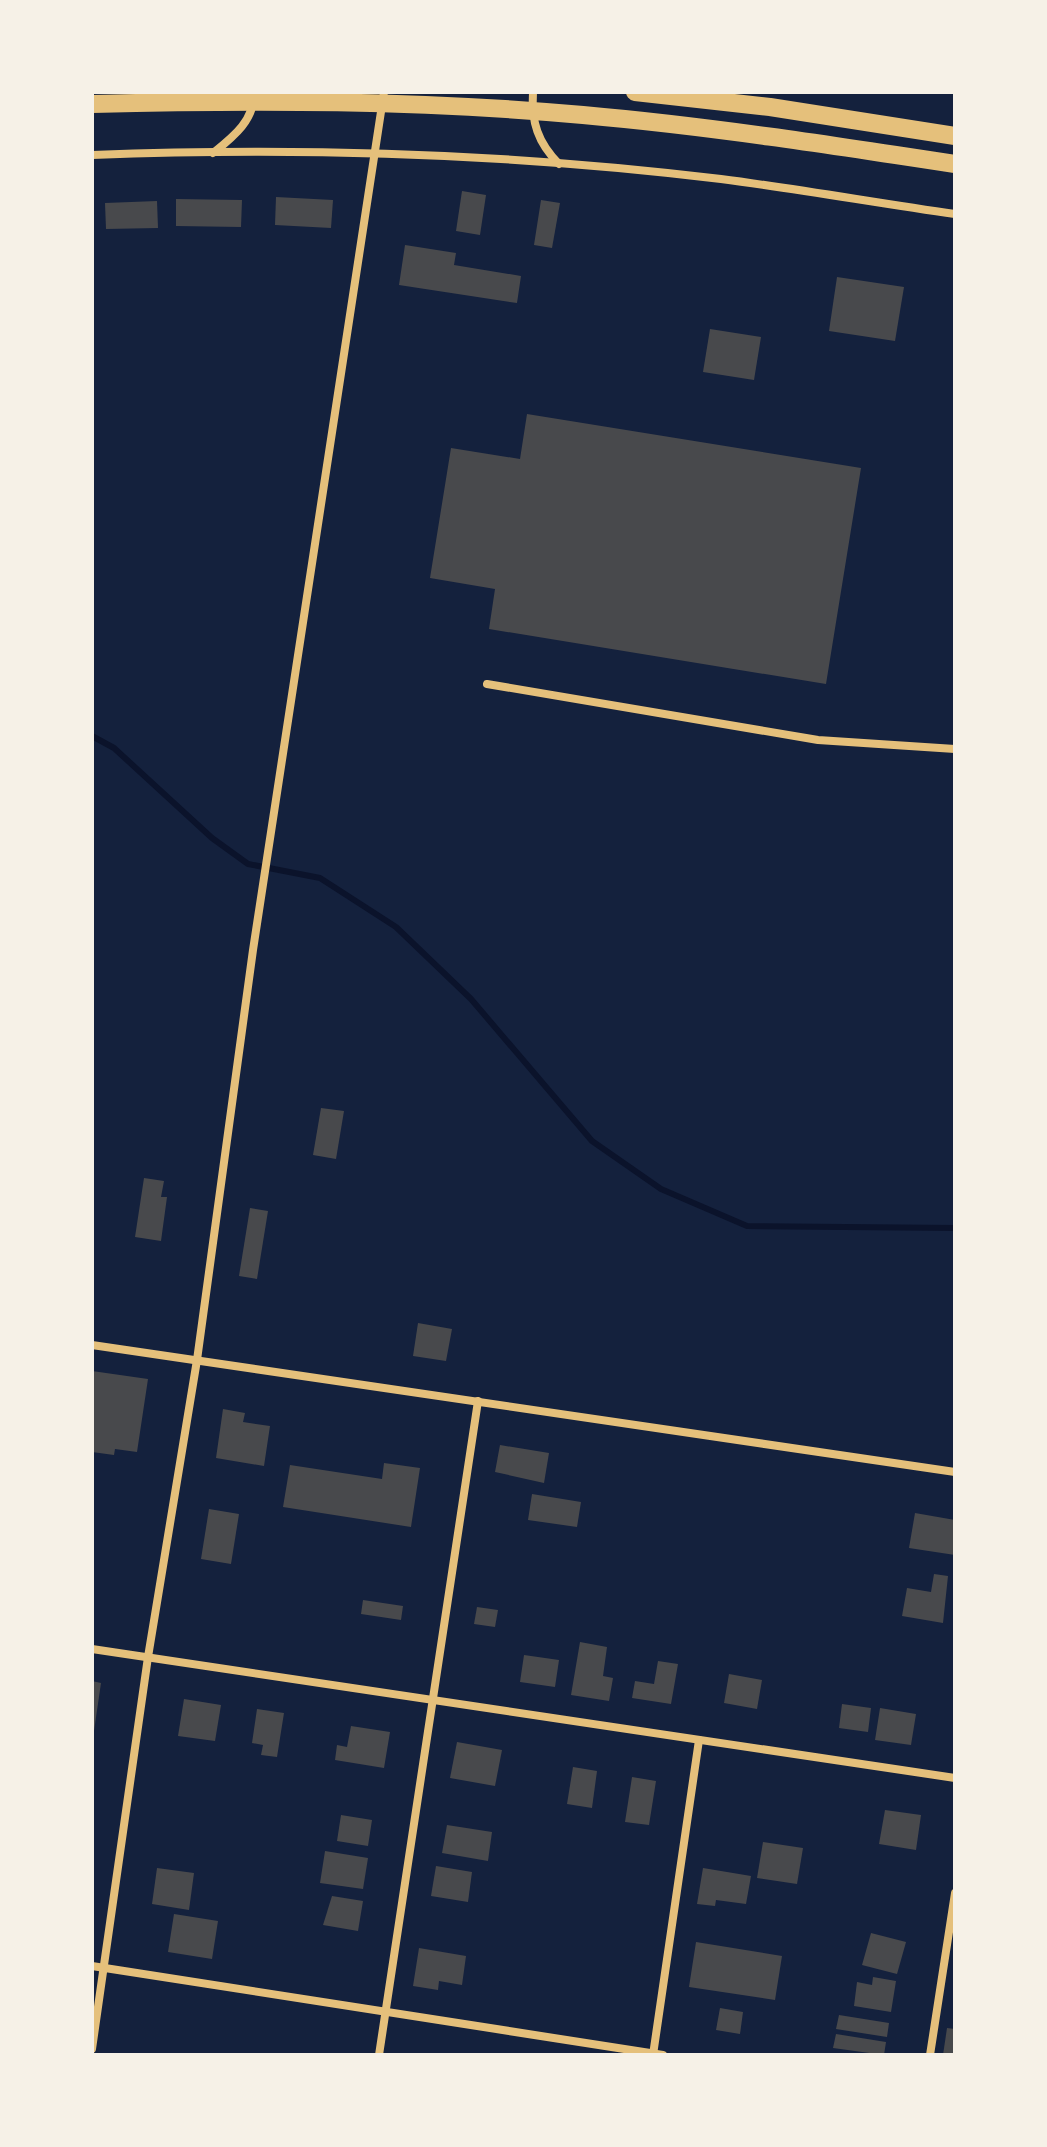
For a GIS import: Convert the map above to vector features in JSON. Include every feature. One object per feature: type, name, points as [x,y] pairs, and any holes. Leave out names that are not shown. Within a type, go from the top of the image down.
[{"type":"highway","points":[[635,92],[770,107],[955,136]]},
{"type":"highway","points":[[92,104],[227,101],[405,103],[581,114],[768,135],[955,164]]},
{"type":"street","points":[[213,153],[245,123],[251,112],[254,92]]},
{"type":"street","points":[[92,2049],[148,1657],[197,1360],[278,778],[384,92]]},
{"type":"street","points":[[533,92],[536,131],[546,152],[559,165]]},
{"type":"street","points":[[92,155],[213,153],[375,156],[559,165],[721,179],[955,214]]},
{"type":"street","points":[[487,684],[818,740],[955,749]]},
{"type":"street","points":[[92,1345],[955,1472]]},
{"type":"street","points":[[379,2055],[478,1401]]},
{"type":"street","points":[[92,1649],[955,1778]]},
{"type":"street","points":[[92,1966],[656,2054],[699,1740]]},
{"type":"street","points":[[930,2055],[955,1893]]},
{"type":"building","points":[[462,191],[486,195],[480,235],[456,231]]},
{"type":"building","points":[[276,197],[333,200],[331,228],[275,225]]},
{"type":"building","points":[[176,199],[242,200],[241,227],[176,226]]},
{"type":"building","points":[[541,200],[560,203],[552,248],[534,245]]},
{"type":"building","points":[[157,201],[158,228],[106,229],[105,203]]},
{"type":"building","points":[[405,245],[456,253],[454,265],[521,276],[517,303],[399,285]]},
{"type":"building","points":[[837,277],[904,287],[895,341],[829,331]]},
{"type":"building","points":[[710,329],[761,337],[754,380],[703,372]]},
{"type":"building","points":[[527,414],[861,468],[826,684],[489,629],[495,589],[430,578],[451,448],[520,459]]},
{"type":"building","points":[[321,1108],[344,1111],[336,1159],[313,1155]]},
{"type":"building","points":[[144,1178],[164,1181],[161,1197],[167,1197],[161,1241],[135,1237]]},
{"type":"building","points":[[250,1208],[268,1211],[257,1279],[239,1276]]},
{"type":"building","points":[[418,1323],[452,1329],[446,1361],[413,1356]]},
{"type":"building","points":[[92,1371],[148,1379],[137,1452],[115,1449],[114,1455],[92,1452]]},
{"type":"building","points":[[223,1409],[245,1413],[243,1422],[270,1426],[264,1466],[216,1458]]},
{"type":"building","points":[[500,1445],[549,1453],[544,1483],[495,1472]]},
{"type":"building","points":[[384,1463],[420,1468],[411,1527],[283,1507],[290,1465],[382,1479]]},
{"type":"building","points":[[532,1494],[581,1502],[577,1527],[528,1520]]},
{"type":"building","points":[[209,1509],[239,1514],[231,1564],[201,1559]]},
{"type":"building","points":[[915,1513],[955,1520],[955,1555],[909,1548]]},
{"type":"building","points":[[934,1574],[948,1576],[943,1623],[902,1616],[907,1588],[931,1592]]},
{"type":"building","points":[[363,1600],[403,1606],[401,1620],[361,1614]]},
{"type":"building","points":[[477,1607],[498,1610],[495,1627],[474,1624]]},
{"type":"building","points":[[580,1642],[607,1647],[603,1676],[613,1678],[609,1701],[571,1695]]},
{"type":"building","points":[[524,1655],[559,1660],[555,1687],[520,1682]]},
{"type":"building","points":[[658,1661],[678,1664],[671,1704],[632,1698],[635,1681],[654,1684]]},
{"type":"building","points":[[729,1674],[762,1680],[757,1709],[724,1703]]},
{"type":"building","points":[[92,1681],[101,1683],[94,1731],[92,1730]]},
{"type":"building","points":[[184,1699],[221,1705],[215,1741],[178,1736]]},
{"type":"building","points":[[842,1704],[871,1708],[868,1732],[839,1728]]},
{"type":"building","points":[[880,1708],[916,1714],[911,1745],[875,1740]]},
{"type":"building","points":[[257,1709],[284,1713],[277,1757],[261,1755],[263,1745],[252,1743]]},
{"type":"building","points":[[351,1726],[390,1732],[384,1768],[335,1760],[337,1745],[347,1747]]},
{"type":"building","points":[[457,1742],[502,1750],[495,1786],[450,1778]]},
{"type":"building","points":[[573,1767],[597,1771],[592,1808],[567,1804]]},
{"type":"building","points":[[632,1777],[656,1781],[649,1825],[625,1822]]},
{"type":"building","points":[[885,1810],[921,1815],[916,1850],[879,1844]]},
{"type":"building","points":[[341,1815],[372,1820],[368,1846],[337,1841]]},
{"type":"building","points":[[447,1825],[492,1832],[488,1861],[442,1853]]},
{"type":"building","points":[[763,1842],[803,1848],[797,1884],[757,1878]]},
{"type":"building","points":[[325,1851],[368,1858],[363,1889],[320,1883]]},
{"type":"building","points":[[436,1866],[472,1872],[468,1902],[431,1896]]},
{"type":"building","points":[[157,1868],[194,1873],[189,1910],[152,1904]]},
{"type":"building","points":[[703,1868],[751,1876],[746,1904],[716,1900],[715,1906],[697,1904]]},
{"type":"building","points":[[332,1896],[363,1901],[358,1931],[323,1925]]},
{"type":"building","points":[[174,1914],[218,1921],[212,1959],[168,1952]]},
{"type":"building","points":[[871,1933],[906,1942],[897,1974],[862,1965]]},
{"type":"building","points":[[696,1942],[782,1956],[775,2000],[689,1987]]},
{"type":"building","points":[[419,1948],[466,1956],[462,1985],[439,1981],[438,1990],[413,1986]]},
{"type":"building","points":[[873,1977],[896,1981],[891,2012],[854,2006],[857,1982],[872,1985]]},
{"type":"building","points":[[720,2008],[743,2012],[740,2034],[716,2030]]},
{"type":"building","points":[[839,2015],[889,2023],[887,2037],[836,2029]]},
{"type":"building","points":[[947,2028],[955,2029],[955,2055],[943,2055]]},
{"type":"building","points":[[836,2034],[886,2042],[884,2055],[833,2048]]},
{"type":"waterway","points":[[92,736],[114,748],[212,838],[248,864],[320,878],[396,927],[471,999],[592,1141],[661,1189],[747,1226],[955,1228]]}]
